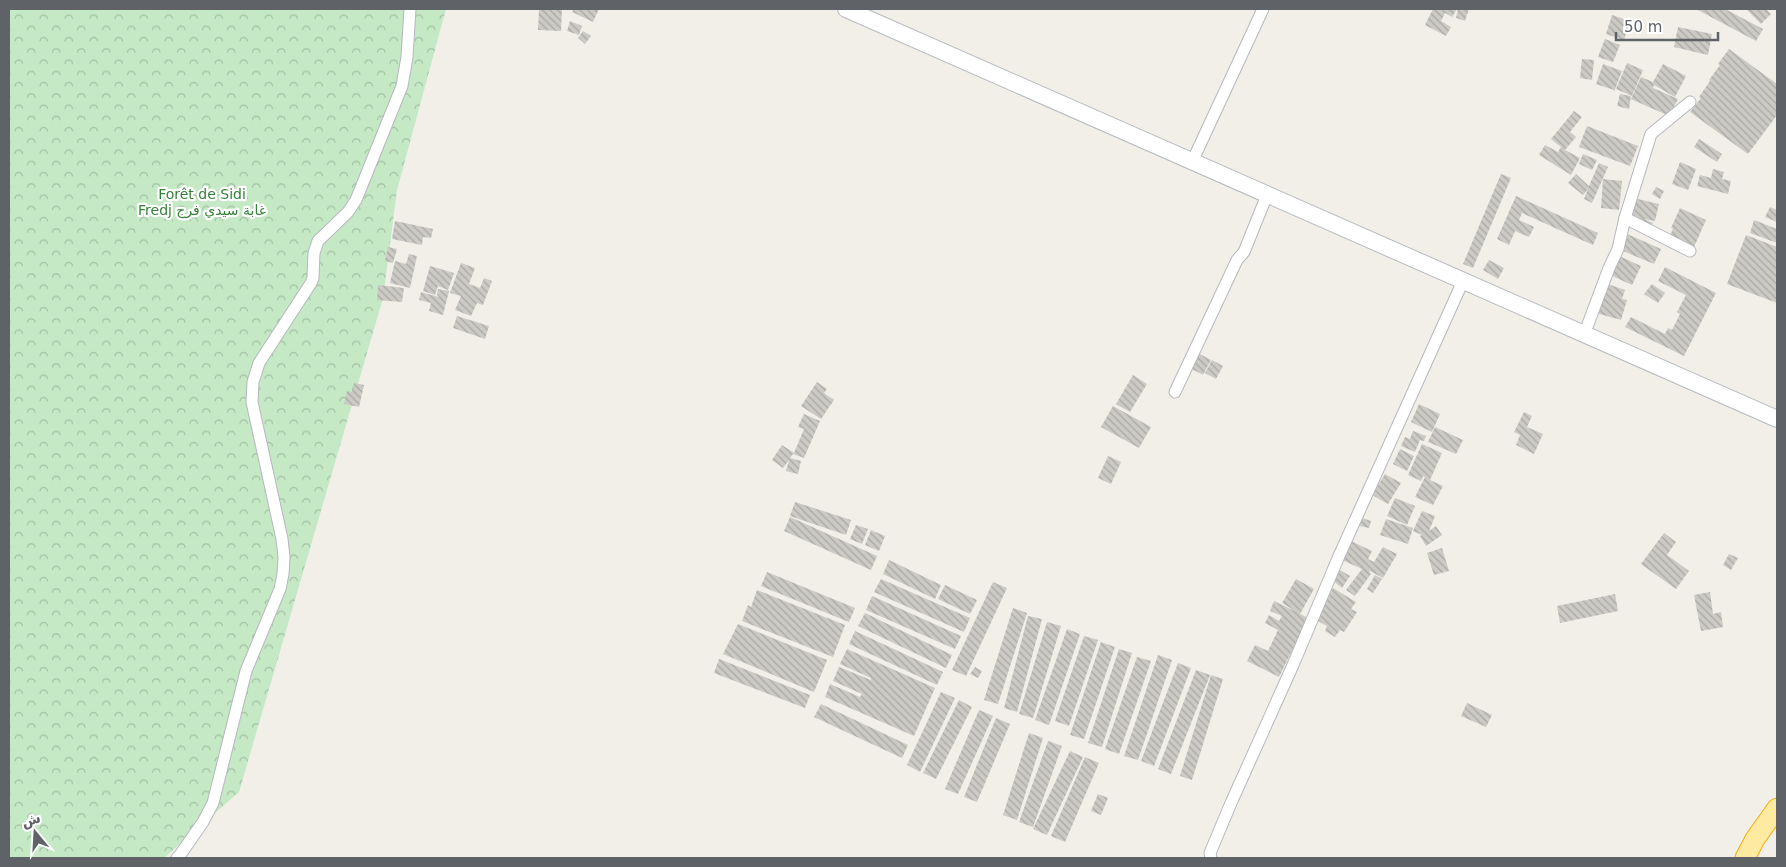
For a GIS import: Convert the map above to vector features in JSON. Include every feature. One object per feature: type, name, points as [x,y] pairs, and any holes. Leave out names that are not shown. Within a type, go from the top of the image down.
[{"type":"highway","points":[[1745,858],[1755,839],[1777,808]]},
{"type":"highway","points":[[1755,858],[1777,824]]},
{"type":"main road","points":[[846,9],[1777,419]]},
{"type":"street","points":[[177,858],[203,822],[213,803],[246,670],[275,604],[284,574],[282,539],[252,402],[253,382],[259,363],[312,283],[314,253],[318,241],[348,212],[359,194],[404,77],[410,9]]},
{"type":"street","points":[[1192,162],[1263,9]]},
{"type":"street","points":[[1584,334],[1618,249],[1625,218],[1651,134],[1690,102]]},
{"type":"street","points":[[1175,392],[1237,260],[1244,252],[1267,195]]},
{"type":"street","points":[[1625,218],[1690,251]]},
{"type":"street","points":[[1211,858],[1210,853],[1231,802],[1463,281]]},
{"type":"green space","name":"Forêt de Sidi Fredj غابة سيدي فرج","points":[[9,9],[446,9],[397,190],[383,298],[239,792],[164,858],[9,858]]},
{"type":"building","points":[[539,9],[562,9],[561,31],[538,30]]},
{"type":"building","points":[[574,9],[599,9],[593,22],[572,12]]},
{"type":"building","points":[[1433,9],[1457,9],[1452,17],[1445,13],[1441,21],[1451,27],[1446,36],[1425,25]]},
{"type":"building","points":[[1458,9],[1469,9],[1465,21],[1456,18]]},
{"type":"building","points":[[1696,9],[1725,9],[1763,29],[1756,41]]},
{"type":"building","points":[[1746,9],[1766,9],[1771,14],[1761,24]]},
{"type":"building","points":[[1612,15],[1630,21],[1624,40],[1606,34]]},
{"type":"building","points":[[570,21],[582,26],[579,35],[567,31]]},
{"type":"building","points":[[1678,27],[1712,34],[1708,55],[1674,47]]},
{"type":"building","points":[[583,31],[591,36],[585,44],[578,38]]},
{"type":"building","points":[[1605,39],[1620,45],[1613,62],[1598,57]]},
{"type":"building","points":[[1729,49],[1777,84],[1777,115],[1748,154],[1690,112],[1701,98],[1699,97]]},
{"type":"building","points":[[1582,59],[1594,60],[1592,80],[1580,78]]},
{"type":"building","points":[[1627,63],[1643,70],[1632,96],[1616,89]]},
{"type":"building","points":[[1603,64],[1622,71],[1614,92],[1614,90],[1596,84]]},
{"type":"building","points":[[1663,64],[1686,76],[1675,97],[1654,85],[1653,88],[1678,99],[1669,116],[1631,99],[1641,77],[1653,82]]},
{"type":"building","points":[[1620,94],[1631,96],[1629,109],[1617,106]]},
{"type":"building","points":[[1574,111],[1582,117],[1570,132],[1576,137],[1565,150],[1580,158],[1571,175],[1539,155],[1545,145],[1558,152],[1561,147],[1551,139]]},
{"type":"building","points":[[1587,126],[1638,146],[1630,166],[1579,147]]},
{"type":"building","points":[[1699,139],[1722,154],[1717,162],[1694,147]]},
{"type":"building","points":[[1583,154],[1597,160],[1592,170],[1579,164]]},
{"type":"building","points":[[1680,162],[1696,169],[1688,190],[1672,184]]},
{"type":"building","points":[[1599,163],[1608,167],[1592,203],[1584,199],[1588,189],[1583,195],[1568,183],[1576,174],[1589,186]]},
{"type":"building","points":[[1713,169],[1724,172],[1722,179],[1731,181],[1728,194],[1697,186],[1700,175],[1711,178]]},
{"type":"building","points":[[1501,174],[1511,178],[1473,268],[1463,264]]},
{"type":"building","points":[[1603,179],[1622,181],[1619,210],[1601,208]]},
{"type":"building","points":[[1656,187],[1664,191],[1660,199],[1652,194]]},
{"type":"building","points":[[1516,196],[1598,233],[1593,245],[1522,213],[1519,220],[1534,227],[1529,237],[1515,231],[1509,245],[1497,239]]},
{"type":"building","points":[[1629,197],[1659,204],[1655,221],[1644,219],[1653,223],[1650,231],[1624,219]]},
{"type":"building","points":[[1770,207],[1777,210],[1777,222],[1765,217]]},
{"type":"building","points":[[1680,208],[1706,220],[1690,256],[1666,245]]},
{"type":"building","points":[[1754,220],[1777,229],[1777,243],[1750,233]]},
{"type":"building","points":[[395,221],[433,229],[431,238],[423,237],[422,245],[392,239]]},
{"type":"building","points":[[1625,233],[1661,249],[1654,264],[1618,249]]},
{"type":"building","points":[[1746,235],[1777,247],[1777,303],[1727,284]]},
{"type":"building","points":[[388,247],[397,249],[393,263],[385,261]]},
{"type":"building","points":[[409,254],[417,256],[410,288],[390,283],[395,261],[406,264]]},
{"type":"building","points":[[1617,255],[1641,266],[1632,285],[1608,274]]},
{"type":"building","points":[[1489,260],[1504,268],[1498,279],[1483,270]]},
{"type":"building","points":[[461,263],[475,268],[469,284],[480,288],[484,278],[492,281],[483,305],[477,303],[471,316],[455,310],[461,296],[450,293]]},
{"type":"building","points":[[430,266],[454,273],[448,290],[438,286],[435,295],[423,291]]},
{"type":"building","points":[[1665,267],[1716,293],[1684,356],[1625,327],[1631,317],[1665,334],[1668,328],[1672,330],[1680,314],[1677,312],[1686,295],[1658,281]]},
{"type":"building","points":[[1605,283],[1625,290],[1622,299],[1627,300],[1621,320],[1596,313]]},
{"type":"building","points":[[1652,284],[1665,293],[1658,303],[1644,294]]},
{"type":"building","points":[[378,285],[404,288],[402,302],[377,300]]},
{"type":"building","points":[[438,289],[449,291],[443,315],[429,311],[431,303],[419,300],[421,292],[439,297],[437,295]]},
{"type":"building","points":[[457,316],[489,326],[485,339],[453,328]]},
{"type":"building","points":[[1196,352],[1211,360],[1203,375],[1188,367]]},
{"type":"building","points":[[1212,360],[1223,366],[1216,379],[1205,373]]},
{"type":"building","points":[[1133,375],[1147,384],[1130,412],[1116,404]]},
{"type":"building","points":[[817,382],[827,389],[824,393],[834,400],[821,419],[801,406]]},
{"type":"building","points":[[354,383],[364,385],[359,407],[344,404],[347,391],[352,392]]},
{"type":"building","points":[[1419,404],[1440,414],[1432,432],[1411,422]]},
{"type":"building","points":[[1113,406],[1151,427],[1139,448],[1101,427]]},
{"type":"building","points":[[1524,412],[1532,416],[1527,427],[1543,434],[1534,454],[1516,445],[1520,435],[1514,432]]},
{"type":"building","points":[[804,414],[820,421],[804,458],[793,454],[790,458],[801,461],[798,474],[786,471],[789,460],[783,468],[772,460],[782,445],[794,453],[804,429],[798,427]]},
{"type":"building","points":[[1435,427],[1463,440],[1456,454],[1428,442]]},
{"type":"building","points":[[1413,431],[1426,436],[1424,441],[1420,440],[1415,452],[1401,446],[1405,437],[1410,439]]},
{"type":"building","points":[[1422,444],[1442,453],[1430,480],[1443,486],[1433,505],[1415,497],[1425,477],[1423,476],[1421,481],[1408,475]]},
{"type":"building","points":[[1400,449],[1414,456],[1407,471],[1393,464]]},
{"type":"building","points":[[1108,456],[1121,462],[1111,484],[1098,478]]},
{"type":"building","points":[[1385,474],[1401,483],[1388,504],[1372,495]]},
{"type":"building","points":[[1395,498],[1415,506],[1407,525],[1387,516]]},
{"type":"building","points":[[795,502],[851,520],[846,535],[790,516]]},
{"type":"building","points":[[1422,511],[1435,516],[1429,531],[1436,526],[1442,535],[1426,546],[1420,536],[1422,535],[1413,531]]},
{"type":"building","points":[[790,517],[877,556],[871,570],[784,531]]},
{"type":"building","points":[[1362,518],[1371,521],[1369,528],[1360,526]]},
{"type":"building","points":[[1386,519],[1413,528],[1408,544],[1380,535]]},
{"type":"building","points":[[856,525],[868,529],[862,544],[850,539]]},
{"type":"building","points":[[871,530],[885,536],[879,551],[865,545]]},
{"type":"building","points":[[1664,533],[1676,542],[1667,555],[1689,571],[1676,589],[1641,564]]},
{"type":"building","points":[[1351,541],[1372,551],[1368,559],[1374,562],[1383,547],[1397,554],[1383,578],[1369,572],[1371,574],[1355,596],[1346,590],[1362,569],[1342,560]]},
{"type":"building","points":[[1442,548],[1449,571],[1434,575],[1427,553]]},
{"type":"building","points":[[1729,554],[1738,558],[1731,570],[1723,565]]},
{"type":"building","points":[[889,560],[941,585],[935,599],[883,574]]},
{"type":"building","points":[[1340,570],[1350,576],[1342,588],[1333,581]]},
{"type":"building","points":[[767,572],[855,608],[849,622],[761,586]]},
{"type":"building","points":[[1375,575],[1382,579],[1373,593],[1367,589]]},
{"type":"building","points":[[881,579],[970,618],[964,632],[874,592]]},
{"type":"building","points":[[1296,579],[1314,589],[1300,614],[1308,618],[1279,677],[1247,661],[1255,645],[1268,651],[1278,630],[1265,623],[1269,615],[1279,621],[1282,616],[1270,611],[1274,601],[1297,612],[1282,603]]},
{"type":"building","points":[[993,582],[1007,588],[966,676],[952,670]]},
{"type":"building","points":[[945,585],[977,600],[970,614],[938,599]]},
{"type":"building","points":[[1333,588],[1356,602],[1351,609],[1357,612],[1344,632],[1340,630],[1335,637],[1325,631],[1327,626],[1316,620]]},
{"type":"building","points":[[757,590],[845,625],[833,657],[742,621],[748,605],[751,607]]},
{"type":"building","points":[[1710,592],[1713,614],[1721,612],[1723,627],[1701,631],[1694,595]]},
{"type":"building","points":[[1615,594],[1618,611],[1560,623],[1557,606]]},
{"type":"building","points":[[872,596],[961,636],[955,649],[866,610]]},
{"type":"building","points":[[1013,608],[1027,613],[998,704],[984,700]]},
{"type":"building","points":[[865,613],[952,655],[946,668],[858,626]]},
{"type":"building","points":[[1028,616],[1042,619],[1017,712],[1004,708]]},
{"type":"building","points":[[1047,622],[1061,626],[1033,718],[1019,714]]},
{"type":"building","points":[[738,624],[827,660],[814,692],[723,654]]},
{"type":"building","points":[[1067,629],[1080,634],[1049,725],[1035,720]]},
{"type":"building","points":[[855,631],[943,672],[937,685],[849,644]]},
{"type":"building","points":[[1084,636],[1098,640],[1069,726],[1055,721]]},
{"type":"building","points":[[1101,642],[1115,647],[1084,739],[1070,735]]},
{"type":"building","points":[[847,649],[935,688],[914,736],[825,697],[830,684],[860,697],[862,694],[833,681],[839,667],[871,680],[871,678],[840,664]]},
{"type":"building","points":[[1119,649],[1132,653],[1102,747],[1088,743]]},
{"type":"building","points":[[1158,655],[1172,660],[1138,760],[1124,756]]},
{"type":"building","points":[[1137,657],[1151,661],[1119,754],[1105,749]]},
{"type":"building","points":[[719,659],[810,695],[805,708],[714,673]]},
{"type":"building","points":[[1178,663],[1191,668],[1154,766],[1141,761]]},
{"type":"building","points":[[975,667],[982,671],[978,678],[970,674]]},
{"type":"building","points":[[1196,670],[1210,675],[1171,774],[1158,769]]},
{"type":"building","points":[[1211,675],[1223,679],[1192,780],[1180,776]]},
{"type":"building","points":[[941,692],[955,698],[920,772],[907,765]]},
{"type":"building","points":[[959,700],[972,707],[936,779],[923,773]]},
{"type":"building","points":[[1467,703],[1492,715],[1486,727],[1461,716]]},
{"type":"building","points":[[821,704],[908,745],[902,758],[814,717]]},
{"type":"building","points":[[979,710],[993,716],[958,794],[945,789]]},
{"type":"building","points":[[996,718],[1010,724],[977,802],[964,797]]},
{"type":"building","points":[[1029,733],[1043,738],[1017,820],[1003,815]]},
{"type":"building","points":[[1048,741],[1062,746],[1033,827],[1019,822]]},
{"type":"building","points":[[1070,751],[1083,757],[1047,835],[1033,829]]},
{"type":"building","points":[[1085,757],[1099,763],[1065,842],[1051,836]]},
{"type":"building","points":[[1098,794],[1108,798],[1101,815],[1091,811]]}]
